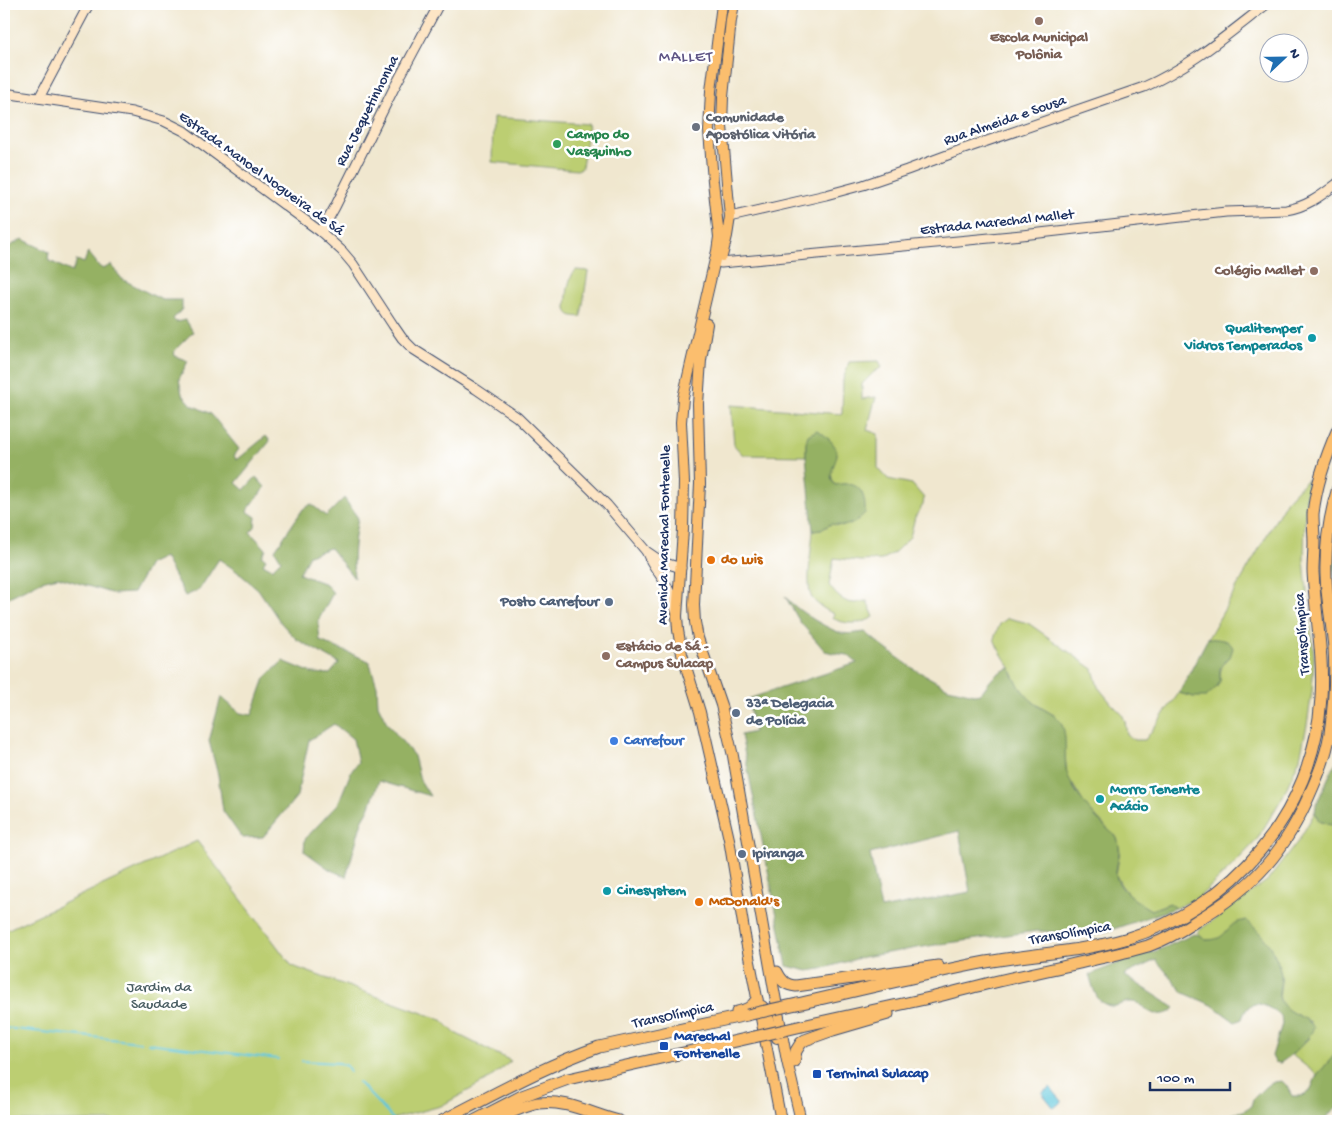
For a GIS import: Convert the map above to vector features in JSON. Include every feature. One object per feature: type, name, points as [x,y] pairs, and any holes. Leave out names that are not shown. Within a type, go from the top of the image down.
[{"type":"highway","name":"TransOlímpica","points":[[442,1121],[560,1062],[599,1047],[632,1040],[754,1004],[797,1004],[970,965],[1094,946],[1124,939],[1152,930],[1203,904],[1228,884],[1267,843],[1283,821],[1307,768],[1317,728],[1321,700],[1322,670],[1313,571],[1313,515],[1325,461],[1338,429]]},
{"type":"highway","name":"TransOlímpica","points":[[474,1121],[522,1096],[568,1078],[1129,951],[1178,932],[1235,896],[1274,857],[1292,830],[1318,777],[1330,736],[1335,679],[1334,647],[1326,578],[1327,545],[1330,519],[1338,488]]},
{"type":"highway","points":[[777,972],[789,986],[796,986],[937,966],[970,965]]},
{"type":"highway","points":[[789,1059],[805,1040],[886,1015],[936,996]]},
{"type":"highway","points":[[490,1121],[528,1106],[545,1103],[557,1103],[619,1121]]},
{"type":"main road","name":"Avenida Marechal Fontenelle","points":[[722,4],[711,91],[709,131],[719,237],[682,407],[683,530],[678,568],[677,616],[682,654],[700,712],[730,839],[754,1004],[770,1065],[780,1121]]},
{"type":"main road","name":"Avenida Marechal Fontenelle","points":[[734,4],[725,80],[722,126],[730,217],[705,334],[700,375],[698,414],[700,484],[694,606],[698,638],[727,730],[774,990],[789,1059]]},
{"type":"main road","points":[[711,160],[717,169],[724,208],[726,214],[730,217]]},
{"type":"main road","points":[[682,407],[689,414],[695,416],[698,414]]},
{"type":"main road","points":[[684,482],[692,479],[700,484]]},
{"type":"main road","points":[[678,568],[684,572],[690,585],[694,606]]},
{"type":"main road","points":[[765,941],[771,950],[777,972],[789,1059],[801,1097],[799,1108],[801,1121]]},
{"type":"main road","points":[[754,1004],[774,990]]},
{"type":"main road","points":[[754,1004],[763,1006],[780,1045],[789,1059]]},
{"type":"main road","points":[[770,1065],[773,1058],[779,1055],[789,1059]]},
{"type":"street","points":[[39,98],[90,4]]},
{"type":"street","name":"Rua Jequetinhonha","points":[[321,232],[390,95],[440,4]]},
{"type":"street","name":"Rua Almeida e Sousa","points":[[730,217],[826,195],[871,182],[1144,87],[1188,64],[1267,4]]},
{"type":"street","name":"Estrada Manoel Nogueira de Sá","points":[[4,93],[132,112],[164,121],[184,131],[321,232],[342,250],[402,338],[413,349],[517,417],[606,505],[646,551],[665,582],[677,616]]},
{"type":"street","name":"Estrada Marechal Mallet","points":[[721,263],[1022,235],[1226,212],[1296,209],[1310,203],[1338,183]]},
{"type":"street","name":"Estrada Manoel Nogueira de Sá","points":[[646,551],[662,562],[678,568]]},
{"type":"street","points":[[665,582],[669,570],[678,568]]},
{"type":"green space","points":[[493,117],[588,124],[582,168],[577,170],[492,162]]},
{"type":"green space","points":[[22,239],[49,252],[48,260],[72,272],[77,260],[84,263],[88,252],[97,265],[103,269],[111,265],[122,279],[154,296],[163,300],[182,300],[182,309],[173,319],[176,322],[186,320],[193,332],[174,351],[175,356],[188,361],[179,379],[182,394],[192,405],[211,414],[239,449],[234,456],[237,460],[266,436],[270,441],[236,483],[244,490],[256,477],[265,487],[247,511],[256,517],[255,527],[250,532],[266,549],[262,556],[266,559],[263,564],[272,569],[281,560],[275,550],[303,509],[311,504],[326,516],[344,498],[358,518],[353,563],[354,578],[330,548],[309,555],[299,574],[326,584],[333,593],[318,621],[320,641],[369,661],[377,686],[378,705],[387,723],[414,756],[420,780],[430,796],[379,781],[369,809],[362,821],[346,877],[329,869],[304,851],[305,839],[338,804],[351,772],[358,762],[353,739],[334,724],[309,740],[297,796],[263,837],[242,838],[223,811],[218,775],[209,741],[221,697],[240,713],[252,715],[265,678],[283,661],[312,673],[330,674],[339,663],[296,639],[281,623],[258,589],[235,570],[219,559],[199,590],[185,596],[164,557],[149,564],[133,593],[114,594],[58,577],[41,581],[4,599],[4,247],[7,248]]},
{"type":"green space","points":[[576,270],[588,271],[581,317],[570,315],[566,309],[569,283]]},
{"type":"green space","points":[[879,361],[882,367],[862,384],[862,399],[876,397],[867,430],[878,434],[878,468],[888,479],[912,484],[924,498],[923,505],[915,517],[910,537],[895,552],[882,560],[860,561],[834,558],[829,585],[843,600],[851,603],[867,601],[874,617],[864,622],[848,623],[832,618],[834,614],[816,603],[810,593],[809,585],[813,531],[821,530],[831,524],[844,526],[832,477],[832,469],[837,453],[806,442],[806,456],[743,455],[734,445],[731,405],[842,414],[843,380],[849,362]]},
{"type":"green space","points":[[817,430],[830,440],[836,450],[837,454],[831,473],[832,481],[835,485],[850,484],[859,489],[864,499],[865,513],[856,522],[844,526],[831,524],[821,530],[813,531],[806,442],[808,435]]},
{"type":"green space","points":[[1307,479],[1304,560],[1314,658],[1312,691],[1300,758],[1282,798],[1256,841],[1227,871],[1198,898],[1175,908],[1170,903],[1151,910],[1138,903],[1121,885],[1116,875],[1120,851],[1116,836],[1085,805],[1067,775],[1064,745],[1054,715],[1044,710],[1023,692],[998,649],[994,638],[1000,624],[1008,618],[1028,623],[1093,669],[1098,687],[1122,714],[1127,735],[1135,740],[1145,740],[1179,693],[1194,697],[1220,681],[1222,668],[1230,657],[1227,641],[1208,638],[1287,500]]},
{"type":"green space","points":[[1338,513],[1338,595],[1333,568]]},
{"type":"green space","points":[[785,596],[802,612],[825,626],[841,633],[865,632],[914,669],[948,688],[974,694],[981,693],[996,675],[1010,668],[1024,693],[1037,705],[1056,717],[1061,723],[1065,734],[1066,770],[1068,776],[1088,808],[1117,838],[1119,851],[1116,872],[1119,884],[1140,903],[1151,910],[1170,903],[1175,908],[1096,935],[1037,931],[863,957],[808,971],[787,966],[741,735],[754,732],[748,699],[857,663],[848,655],[825,651],[800,622]],"holes":[[[959,831],[970,892],[881,909],[870,854]]]},
{"type":"green space","points":[[1208,638],[1229,642],[1233,648],[1230,657],[1220,669],[1220,681],[1217,687],[1206,697],[1194,697],[1179,693]]},
{"type":"green space","points":[[1338,763],[1338,820],[1331,825],[1319,821],[1315,812],[1316,805],[1334,765]]},
{"type":"green space","points":[[1315,812],[1319,821],[1331,825],[1338,820],[1338,1051],[1317,1075],[1292,1055],[1309,1038],[1311,1022],[1290,1012],[1282,1004],[1280,999],[1281,976],[1277,960],[1229,929],[1222,937],[1214,940],[1206,940],[1197,932],[1268,880],[1299,840]]},
{"type":"green space","name":"Jardim da Saudade","points":[[197,841],[292,966],[442,1020],[455,1033],[511,1061],[489,1079],[441,1106],[385,1121],[4,1121],[4,931]]},
{"type":"green space","points":[[1246,920],[1269,944],[1277,959],[1281,975],[1279,995],[1281,1002],[1289,1010],[1311,1023],[1314,1028],[1300,1047],[1280,1063],[1275,1062],[1272,1056],[1282,1024],[1281,1016],[1270,1008],[1254,1004],[1245,1011],[1242,1019],[1235,1022],[1212,1005],[1184,993],[1156,960],[1124,975],[1175,1008],[1170,1012],[1163,1014],[1153,1013],[1133,1002],[1111,1006],[1103,1003],[1096,994],[1089,975],[1131,958],[1159,950],[1194,934],[1200,935],[1206,940],[1218,938],[1233,924]]},
{"type":"green space","points":[[1338,1051],[1338,1106],[1325,1121],[1226,1121],[1226,1118],[1232,1114],[1243,1111],[1251,1106],[1253,1099],[1265,1087],[1274,1082],[1282,1081],[1292,1096],[1301,1096],[1310,1091],[1317,1075]]},
{"type":"water","points":[[1050,1087],[1062,1101],[1054,1108],[1042,1093]]},
{"type":"waterway","points":[[4,1028],[140,1042]]},
{"type":"waterway","points":[[148,1043],[278,1059]]},
{"type":"waterway","points":[[302,1061],[339,1063],[347,1066],[350,1072]]},
{"type":"waterway","points":[[358,1082],[395,1121]]},
{"type":"place","name":"Escola Municipal Polônia","points":[[1039,21]]},
{"type":"place","name":"Comunidade Apostólica Vitória","points":[[696,127]]},
{"type":"place","name":"Campo do Vasquinho","points":[[557,144]]},
{"type":"place","name":"Colégio Mallet","points":[[1314,271]]},
{"type":"place","name":"Qualitemper Vidros Temperados","points":[[1312,338]]},
{"type":"place","name":"do Luis","points":[[711,560]]},
{"type":"place","name":"Posto Carrefour","points":[[609,602]]},
{"type":"place","name":"Estácio de Sá - Campus Sulacap","points":[[606,656]]},
{"type":"place","name":"33ª Delegacia de Polícia","points":[[736,713]]},
{"type":"place","name":"Carrefour","points":[[614,741]]},
{"type":"place","name":"Morro Tenente Acácio","points":[[1100,799]]},
{"type":"place","name":"Ipiranga","points":[[742,854]]},
{"type":"place","name":"Cinesystem","points":[[607,891]]},
{"type":"place","name":"McDonald's","points":[[699,902]]},
{"type":"place","name":"Marechal Fontenelle","points":[[664,1046]]},
{"type":"place","name":"Terminal Sulacap","points":[[817,1074]]},
{"type":"district","name":"MALLET","points":[[686,58]]}]
